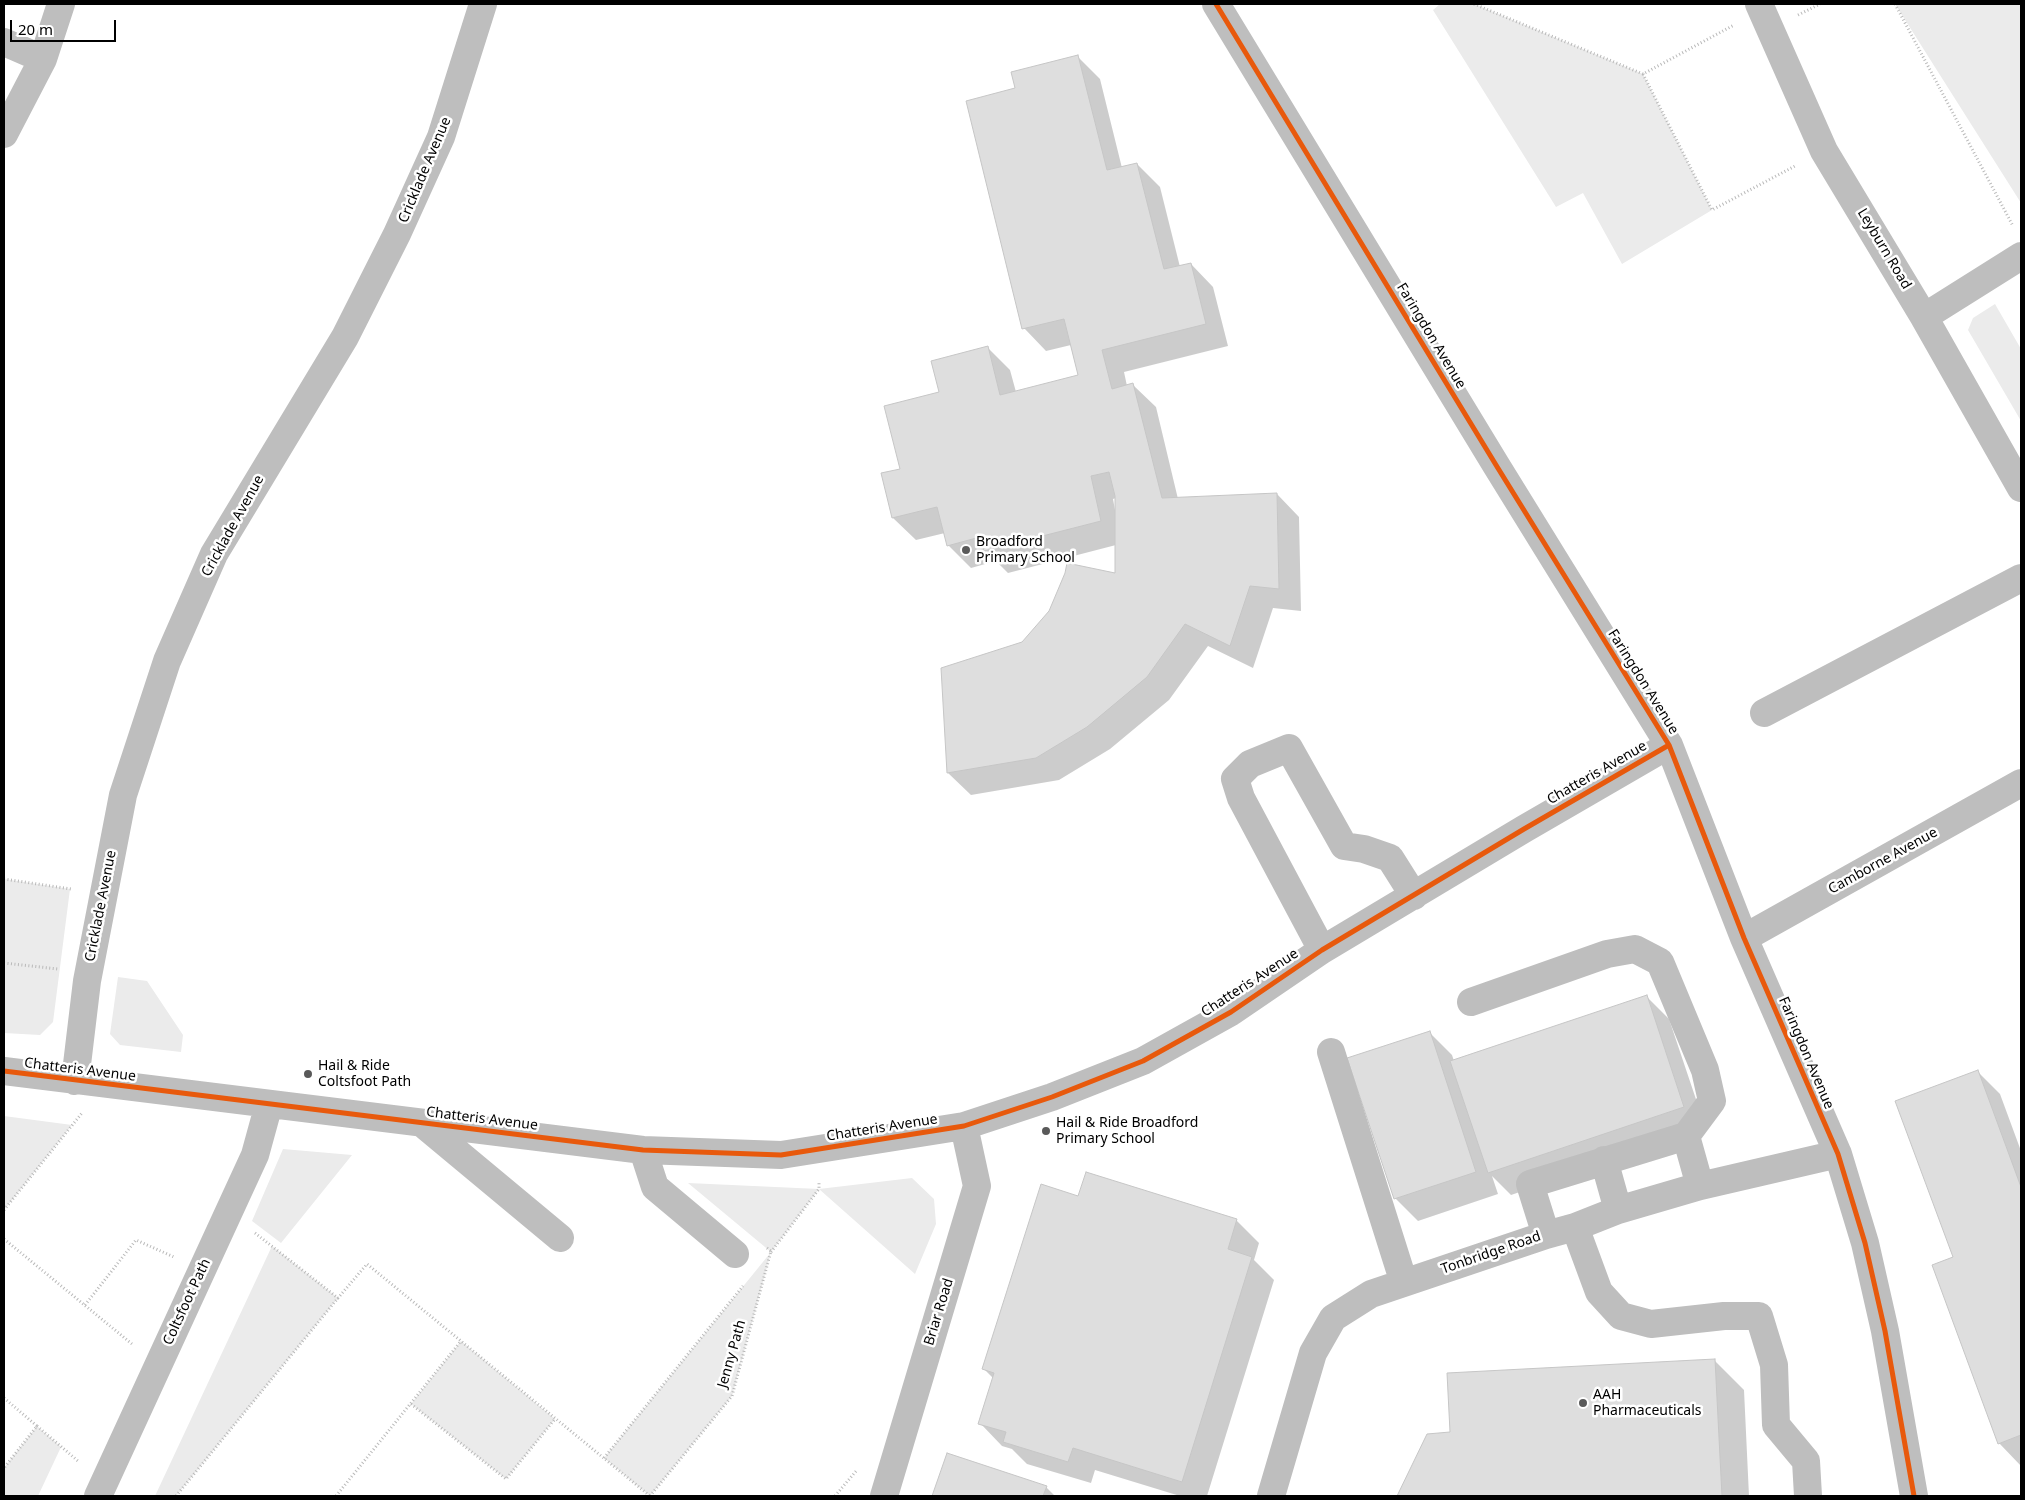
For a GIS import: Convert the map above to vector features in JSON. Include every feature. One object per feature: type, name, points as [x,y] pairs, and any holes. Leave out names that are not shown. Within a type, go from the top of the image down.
[{"type":"street","points":[[4,134],[43,58],[61,4]]},
{"type":"street","name":"Cricklade Avenue","points":[[75,1081],[89,972],[123,795],[166,662],[214,554],[345,337],[397,234],[442,137],[483,4]]},
{"type":"street","name":"Faringdon Avenue","points":[[1216,4],[1669,745],[1744,938],[1838,1154],[1865,1243],[1885,1331],[1914,1496]]},
{"type":"street","name":"Leyburn Road","points":[[1760,7],[1824,151],[1924,317],[2021,488]]},
{"type":"street","points":[[4,42],[43,58]]},
{"type":"street","points":[[1924,317],[2019,244]]},
{"type":"street","points":[[1764,713],[2021,578]]},
{"type":"street","name":"Chatteris Avenue","points":[[4,1072],[643,1150],[782,1155],[964,1126],[1052,1097],[1143,1061],[1231,1012],[1322,950],[1669,745]]},
{"type":"street","points":[[1322,950],[1241,798],[1235,779],[1250,764],[1290,748],[1344,846],[1364,849],[1390,858],[1414,896]]},
{"type":"street","name":"Camborne Avenue","points":[[1744,938],[2021,783]]},
{"type":"street","points":[[1471,1002],[1607,954],[1635,949],[1660,962],[1705,1070],[1712,1101],[1686,1136],[1530,1184],[1546,1235]]},
{"type":"street","points":[[1331,1052],[1404,1283]]},
{"type":"street","name":"Coltsfoot Path","points":[[101,1490],[255,1155],[269,1104]]},
{"type":"street","points":[[422,1124],[560,1238]]},
{"type":"street","name":"Briar Road","points":[[884,1496],[977,1186],[964,1126]]},
{"type":"street","points":[[1686,1136],[1700,1186]]},
{"type":"street","points":[[643,1150],[655,1187],[735,1254]]},
{"type":"street","name":"Tonbridge Road","points":[[1271,1496],[1313,1353],[1333,1318],[1371,1294],[1575,1227],[1618,1210],[1700,1186],[1838,1154]]},
{"type":"street","points":[[1604,1160],[1618,1210]]},
{"type":"street","points":[[1575,1227],[1599,1292],[1621,1316],[1650,1324],[1724,1316],[1760,1316],[1774,1365],[1776,1425],[1806,1461],[1808,1496]]},
{"type":"path","points":[[1474,4],[1643,74],[1712,210],[1824,151]]},
{"type":"path","points":[[1895,4],[2019,244]]},
{"type":"path","points":[[1643,74],[1760,7]]},
{"type":"path","points":[[4,879],[104,894]]},
{"type":"path","points":[[4,963],[89,972]]},
{"type":"path","points":[[4,1210],[105,1084]]},
{"type":"path","points":[[765,1259],[819,1189],[818,1149]]},
{"type":"path","points":[[176,1496],[338,1298],[229,1212]]},
{"type":"path","points":[[4,1239],[158,1365]]},
{"type":"path","points":[[85,1305],[136,1240],[202,1270]]},
{"type":"path","points":[[764,1245],[771,1252]]},
{"type":"path","points":[[336,1496],[461,1341]]},
{"type":"path","points":[[4,1398],[37,1426],[101,1490]]},
{"type":"path","points":[[411,1404],[506,1480],[555,1419]]},
{"type":"path","points":[[4,1468],[37,1426]]},
{"type":"shaded area","points":[[1440,4],[1474,4],[1643,74],[1712,210],[1622,264],[1583,193],[1556,207],[1433,10]]},
{"type":"shaded area","points":[[1895,4],[2021,4],[2021,203]]},
{"type":"shaded area","points":[[1995,304],[2021,349],[2021,421],[1968,330],[1973,318]]},
{"type":"shaded area","points":[[4,879],[70,889],[53,1022],[40,1035],[4,1033]]},
{"type":"shaded area","points":[[118,977],[147,981],[183,1035],[181,1052],[120,1045],[110,1034]]},
{"type":"shaded area","points":[[4,1116],[72,1125],[4,1210]]},
{"type":"shaded area","points":[[283,1149],[352,1155],[281,1243],[252,1221]]},
{"type":"shaded area","points":[[912,1178],[934,1199],[936,1224],[915,1274],[819,1189]]},
{"type":"shaded area","points":[[688,1183],[819,1189],[771,1252]]},
{"type":"shaded area","points":[[272,1246],[338,1298],[176,1496],[155,1496]]},
{"type":"shaded area","points":[[771,1252],[732,1396],[650,1496],[604,1458]]},
{"type":"shaded area","points":[[461,1341],[555,1419],[506,1479],[411,1404]]},
{"type":"shaded area","points":[[37,1426],[61,1447],[38,1496],[4,1496],[4,1468]]},
{"type":"building","points":[[1078,55],[1107,170],[1137,163],[1164,269],[1191,263],[1206,324],[1102,350],[1112,389],[1133,383],[1162,498],[1277,493],[1279,589],[1250,586],[1230,646],[1185,624],[1147,677],[1087,727],[1036,758],[947,773],[941,668],[1022,642],[1049,611],[1065,573],[1067,563],[1115,573],[1115,496],[1109,472],[1091,476],[1101,521],[984,551],[980,537],[947,546],[937,507],[892,518],[881,473],[900,469],[884,406],[939,392],[931,361],[988,346],[1000,395],[1078,375],[1064,319],[1022,329],[966,101],[1015,88],[1011,72]]},
{"type":"building","points":[[1647,995],[1684,1107],[1488,1173],[1450,1061]]},
{"type":"building","points":[[1430,1031],[1476,1172],[1394,1199],[1347,1058]]},
{"type":"building","points":[[1978,1070],[2021,1187],[2021,1435],[1998,1444],[1932,1265],[1953,1257],[1895,1101]]},
{"type":"building","points":[[1086,1172],[1237,1219],[1228,1249],[1252,1257],[1182,1482],[1073,1448],[1068,1462],[1003,1442],[1006,1432],[978,1424],[994,1373],[982,1369],[1041,1184],[1078,1196]]},
{"type":"building","name":"AAH Pharmaceuticals","points":[[1715,1359],[1722,1496],[1397,1496],[1427,1434],[1450,1432],[1447,1373]]},
{"type":"building","points":[[947,1453],[1047,1486],[1043,1496],[932,1496]]},
{"type":"cycle path","points":[[1216,4],[1496,465],[1669,745],[1744,938],[1838,1154],[1865,1243],[1885,1331],[1914,1496]]},
{"type":"cycle path","points":[[4,1071],[643,1150],[781,1155],[964,1126],[1052,1097],[1143,1061],[1231,1012],[1322,950],[1669,745]]},
{"type":"place","name":"Broadford Primary School","points":[[966,550]]},
{"type":"place","name":"Hail & Ride Coltsfoot Path","points":[[308,1074]]},
{"type":"place","name":"Hail & Ride Broadford Primary School","points":[[1046,1131]]},
{"type":"place","name":"AAH Pharmaceuticals","points":[[1583,1403]]}]
